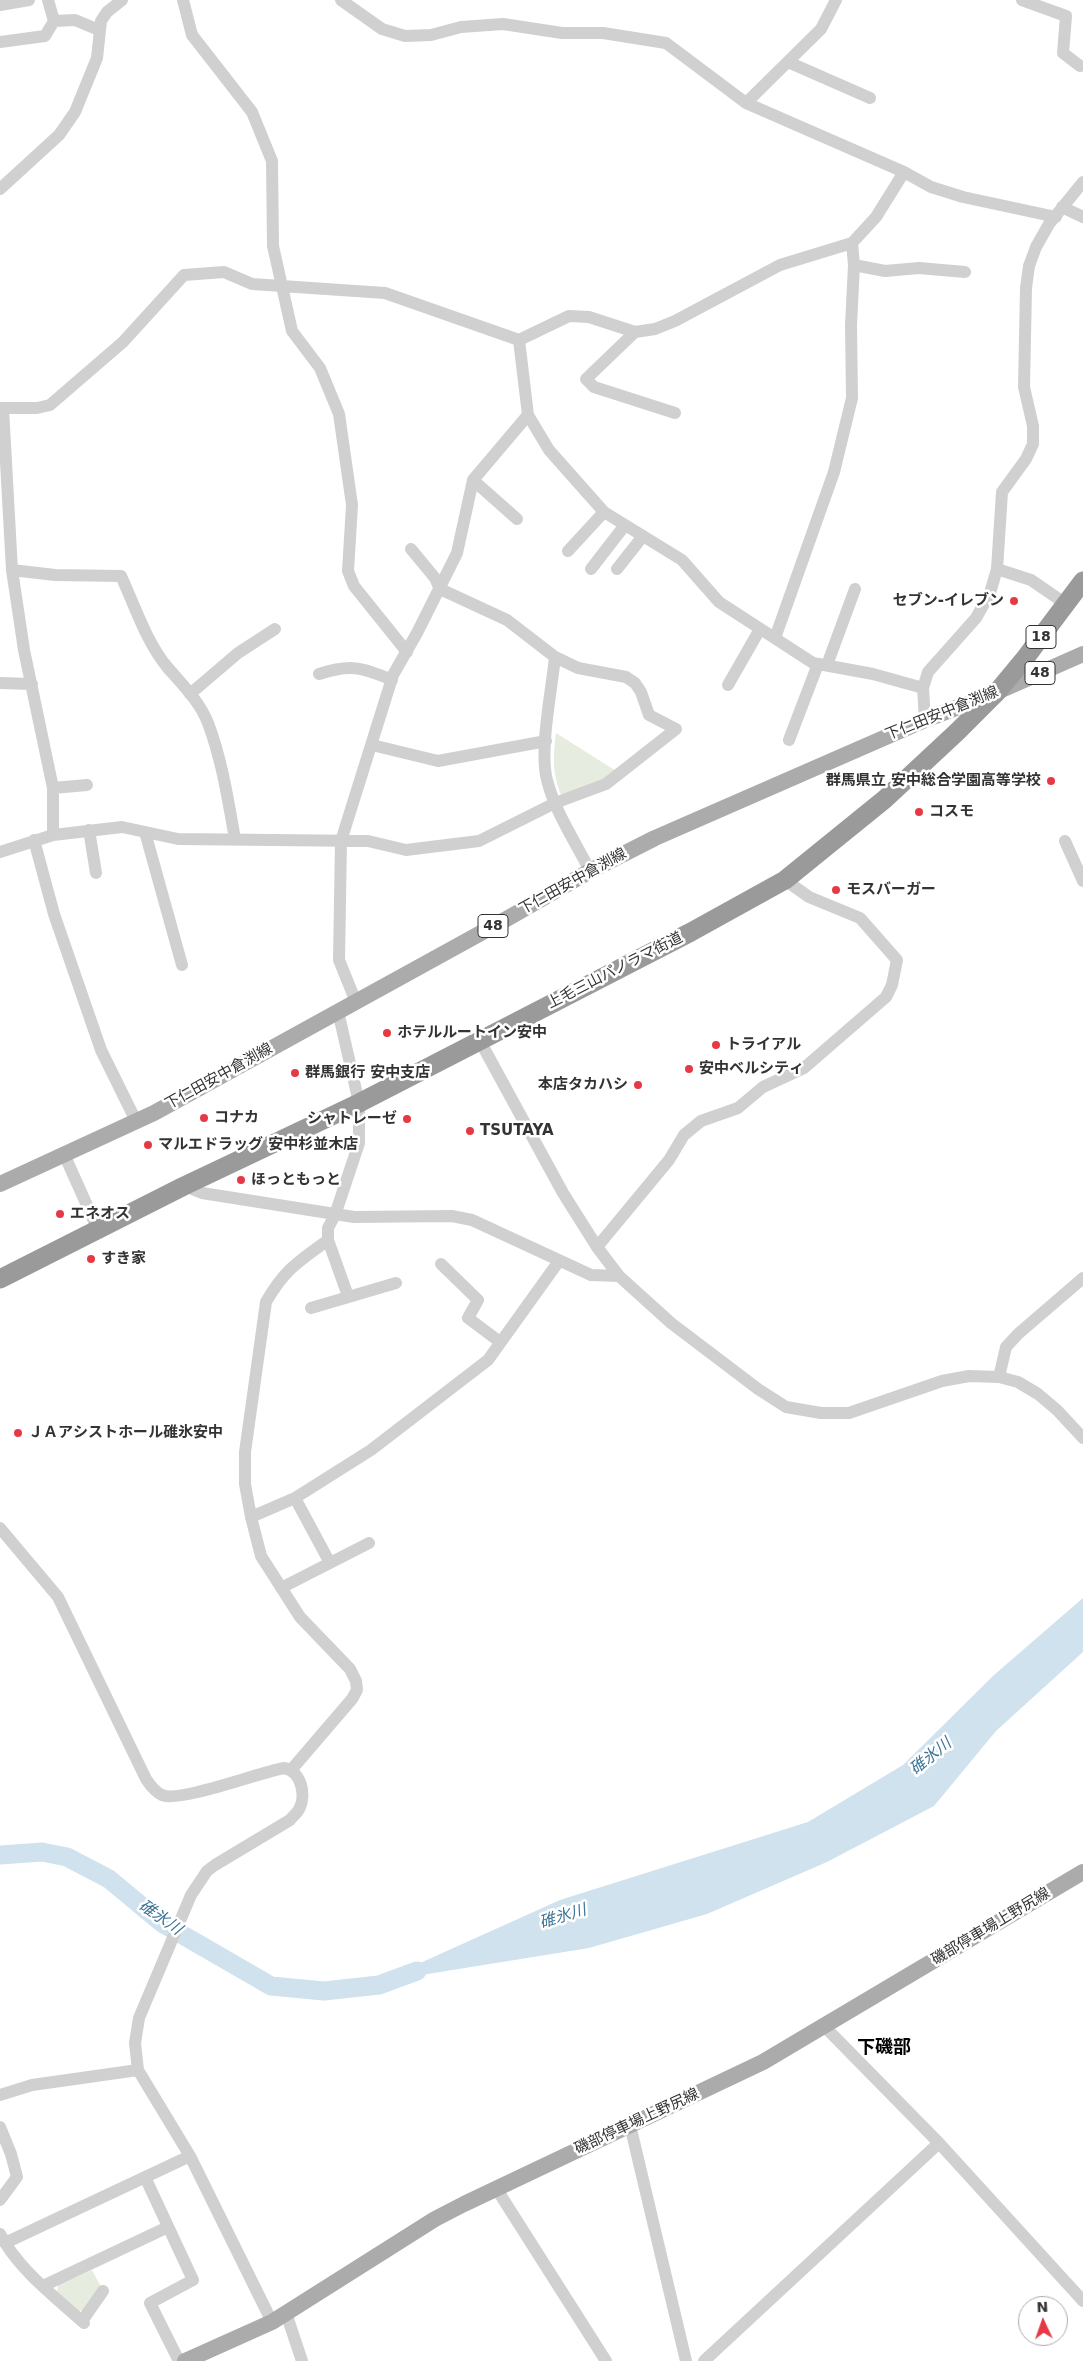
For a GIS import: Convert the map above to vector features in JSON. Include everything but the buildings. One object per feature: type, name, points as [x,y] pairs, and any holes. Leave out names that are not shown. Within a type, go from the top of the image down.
[{"type":"highway","name":"18","points":[[997,692],[1083,581]]},
{"type":"highway","name":"上毛三山パノラマ街道","points":[[0,1279],[184,1186],[359,1103],[691,932],[785,880],[919,769],[997,692]]},
{"type":"main road","name":"下仁田安中倉渕線","points":[[0,1184],[136,1121],[356,1002],[590,870],[655,838],[925,720],[997,692],[1083,654]]},
{"type":"main road","name":"磯部停車場上野尻線","points":[[185,2361],[272,2322],[435,2219],[496,2188],[763,2062],[1083,1872]]},
{"type":"street","points":[[0,5],[29,0]]},
{"type":"street","points":[[0,42],[45,36],[54,21],[48,0]]},
{"type":"street","points":[[0,189],[59,136],[75,112],[98,58],[99,30],[107,12],[122,0]]},
{"type":"street","points":[[183,0],[192,36],[252,112],[272,161],[273,246],[292,331],[320,368],[339,414],[352,505],[348,570],[354,586],[407,652]]},
{"type":"street","points":[[341,0],[382,29],[405,36],[431,35],[461,26],[503,24],[562,33],[603,33],[666,43],[746,103],[904,172],[931,187],[963,197],[1083,217]]},
{"type":"street","points":[[746,103],[822,29],[836,0]]},
{"type":"street","points":[[1022,0],[1066,16],[1063,52],[1080,66]]},
{"type":"street","points":[[54,21],[75,20],[99,30]]},
{"type":"street","points":[[788,62],[870,98]]},
{"type":"street","points":[[54,835],[52,788],[12,570],[2,408],[37,408],[50,405],[123,342],[184,275],[224,272],[252,284],[385,293],[519,340],[568,316],[589,317],[635,332],[655,329],[675,321],[780,265],[852,243],[876,217],[904,172]]},
{"type":"street","points":[[925,720],[923,688],[928,672],[976,618],[990,593],[996,569],[1002,492],[1026,460],[1033,444],[1033,426],[1024,387],[1026,288],[1029,266],[1036,247],[1059,212],[1083,182]]},
{"type":"street","points":[[775,638],[834,472],[852,398],[851,325],[854,265],[852,243]]},
{"type":"street","points":[[854,265],[885,271],[919,268],[965,272]]},
{"type":"street","points":[[635,332],[586,380],[594,387],[675,413]]},
{"type":"street","points":[[519,340],[528,415],[549,450],[604,512],[682,560],[719,602],[813,663],[873,674],[923,688]]},
{"type":"street","points":[[356,1002],[339,960],[341,841],[392,680],[457,553],[473,480],[528,415]]},
{"type":"street","points":[[473,480],[516,518]]},
{"type":"street","points":[[568,552],[604,512]]},
{"type":"street","points":[[591,569],[625,525]]},
{"type":"street","points":[[617,569],[643,536]]},
{"type":"street","points":[[0,852],[54,835],[122,827],[178,839],[368,841],[406,850],[479,841],[555,803],[606,784],[676,729],[649,715],[641,692],[635,683],[626,677],[578,668],[555,657],[507,620],[440,589],[435,578],[411,549]]},
{"type":"street","points":[[996,569],[1032,580],[1066,604]]},
{"type":"street","points":[[12,570],[55,574],[121,576],[151,641],[168,668],[178,677],[190,694],[207,722],[224,777],[234,839]]},
{"type":"street","points":[[789,740],[855,589]]},
{"type":"street","points":[[190,694],[238,653],[275,629]]},
{"type":"street","points":[[728,685],[760,629]]},
{"type":"street","points":[[555,657],[544,765],[546,779],[555,803],[590,870]]},
{"type":"street","points":[[319,674],[336,668],[365,668],[392,680]]},
{"type":"street","points":[[0,682],[32,684]]},
{"type":"street","points":[[372,746],[438,761],[546,742]]},
{"type":"street","points":[[52,788],[87,784]]},
{"type":"street","points":[[89,830],[96,874]]},
{"type":"street","points":[[145,832],[182,965]]},
{"type":"street","points":[[34,840],[54,914],[101,1050],[136,1121]]},
{"type":"street","points":[[1065,842],[1083,881]]},
{"type":"street","points":[[597,1247],[669,1160],[684,1135],[701,1121],[738,1108],[763,1087],[804,1068],[886,997],[892,985],[897,960],[860,918],[809,897],[785,880]]},
{"type":"street","points":[[338,1011],[359,1103],[359,1142],[335,1215],[328,1228],[328,1240],[348,1296]]},
{"type":"street","points":[[480,1041],[563,1193],[597,1247],[619,1276],[671,1324],[758,1389],[786,1407],[821,1413],[849,1414],[942,1381],[969,1376],[999,1377],[1018,1382],[1038,1394],[1057,1410],[1083,1438]]},
{"type":"street","points":[[64,1154],[98,1230]]},
{"type":"street","points":[[184,1186],[202,1193],[354,1218],[452,1216],[472,1220],[591,1275],[619,1276]]},
{"type":"street","points":[[292,1769],[357,1690],[356,1681],[350,1669],[300,1617],[261,1556],[250,1517],[245,1484],[246,1452],[266,1302],[279,1280],[291,1266],[328,1240]]},
{"type":"street","points":[[250,1517],[295,1498],[371,1450],[488,1360],[559,1261]]},
{"type":"street","points":[[441,1264],[478,1300],[468,1318],[500,1342]]},
{"type":"street","points":[[999,1377],[1006,1347],[1018,1334],[1083,1278]]},
{"type":"street","points":[[311,1308],[396,1283]]},
{"type":"street","points":[[295,1498],[330,1563]]},
{"type":"street","points":[[0,1528],[58,1597],[146,1779],[153,1789],[164,1796],[182,1796],[274,1769],[292,1769]]},
{"type":"street","points":[[281,1588],[369,1542]]},
{"type":"street","points":[[272,2322],[190,2156],[138,2070],[135,2043],[138,2018],[191,1895],[207,1871],[290,1820],[299,1810],[302,1796],[301,1786],[298,1777],[292,1769]]},
{"type":"street","points":[[824,2026],[939,2143],[1083,2301]]},
{"type":"street","points":[[0,2095],[32,2085],[138,2070]]},
{"type":"street","points":[[630,2125],[686,2361]]},
{"type":"street","points":[[0,2128],[11,2154],[17,2177],[0,2200]]},
{"type":"street","points":[[704,2361],[939,2143]]},
{"type":"street","points":[[103,2291],[83,2322],[43,2286],[2,2238],[190,2156]]},
{"type":"street","points":[[145,2177],[193,2280],[150,2303],[179,2361]]},
{"type":"street","points":[[496,2188],[606,2361]]},
{"type":"street","points":[[43,2286],[168,2227]]},
{"type":"street","points":[[286,2314],[302,2361]]},
{"type":"shaded area","points":[[556,733],[616,771],[604,782],[561,795],[554,764]]},
{"type":"shaded area","points":[[92,2270],[101,2287],[86,2310],[78,2311],[57,2292],[58,2285]]},
{"type":"water","points":[[1083,1598],[1083,1652],[996,1731],[934,1806],[827,1862],[707,1914],[589,1948],[378,1982],[560,1900],[808,1822],[903,1765],[994,1675]]},
{"type":"waterway","name":"碓氷川","points":[[0,1855],[42,1852],[67,1857],[109,1879],[162,1923],[271,1986],[324,1991],[379,1985],[417,1971]]},
{"type":"place","name":"セブン-イレブン","points":[[1014,601]]},
{"type":"place","name":"群馬県立 安中総合学園高等学校","points":[[1051,781]]},
{"type":"place","name":"コスモ","points":[[919,812]]},
{"type":"place","name":"モスバーガー","points":[[836,890]]},
{"type":"place","name":"ホテルルートイン安中","points":[[387,1033]]},
{"type":"place","name":"トライアル","points":[[716,1045]]},
{"type":"place","name":"安中ベルシティ","points":[[689,1069]]},
{"type":"place","name":"群馬銀行 安中支店","points":[[295,1073]]},
{"type":"place","name":"本店タカハシ","points":[[638,1085]]},
{"type":"place","name":"コナカ","points":[[204,1118]]},
{"type":"place","name":"シャトレーゼ","points":[[407,1119]]},
{"type":"place","name":"TSUTAYA","points":[[470,1131]]},
{"type":"place","name":"マルエドラッグ 安中杉並木店","points":[[148,1145]]},
{"type":"place","name":"ほっともっと","points":[[241,1180]]},
{"type":"place","name":"エネオス","points":[[60,1214]]},
{"type":"place","name":"すき家","points":[[91,1259]]},
{"type":"place","name":"ＪＡアシストホール碓氷安中","points":[[18,1433]]},
{"type":"district","name":"下磯部","points":[[884,2048]]}]
